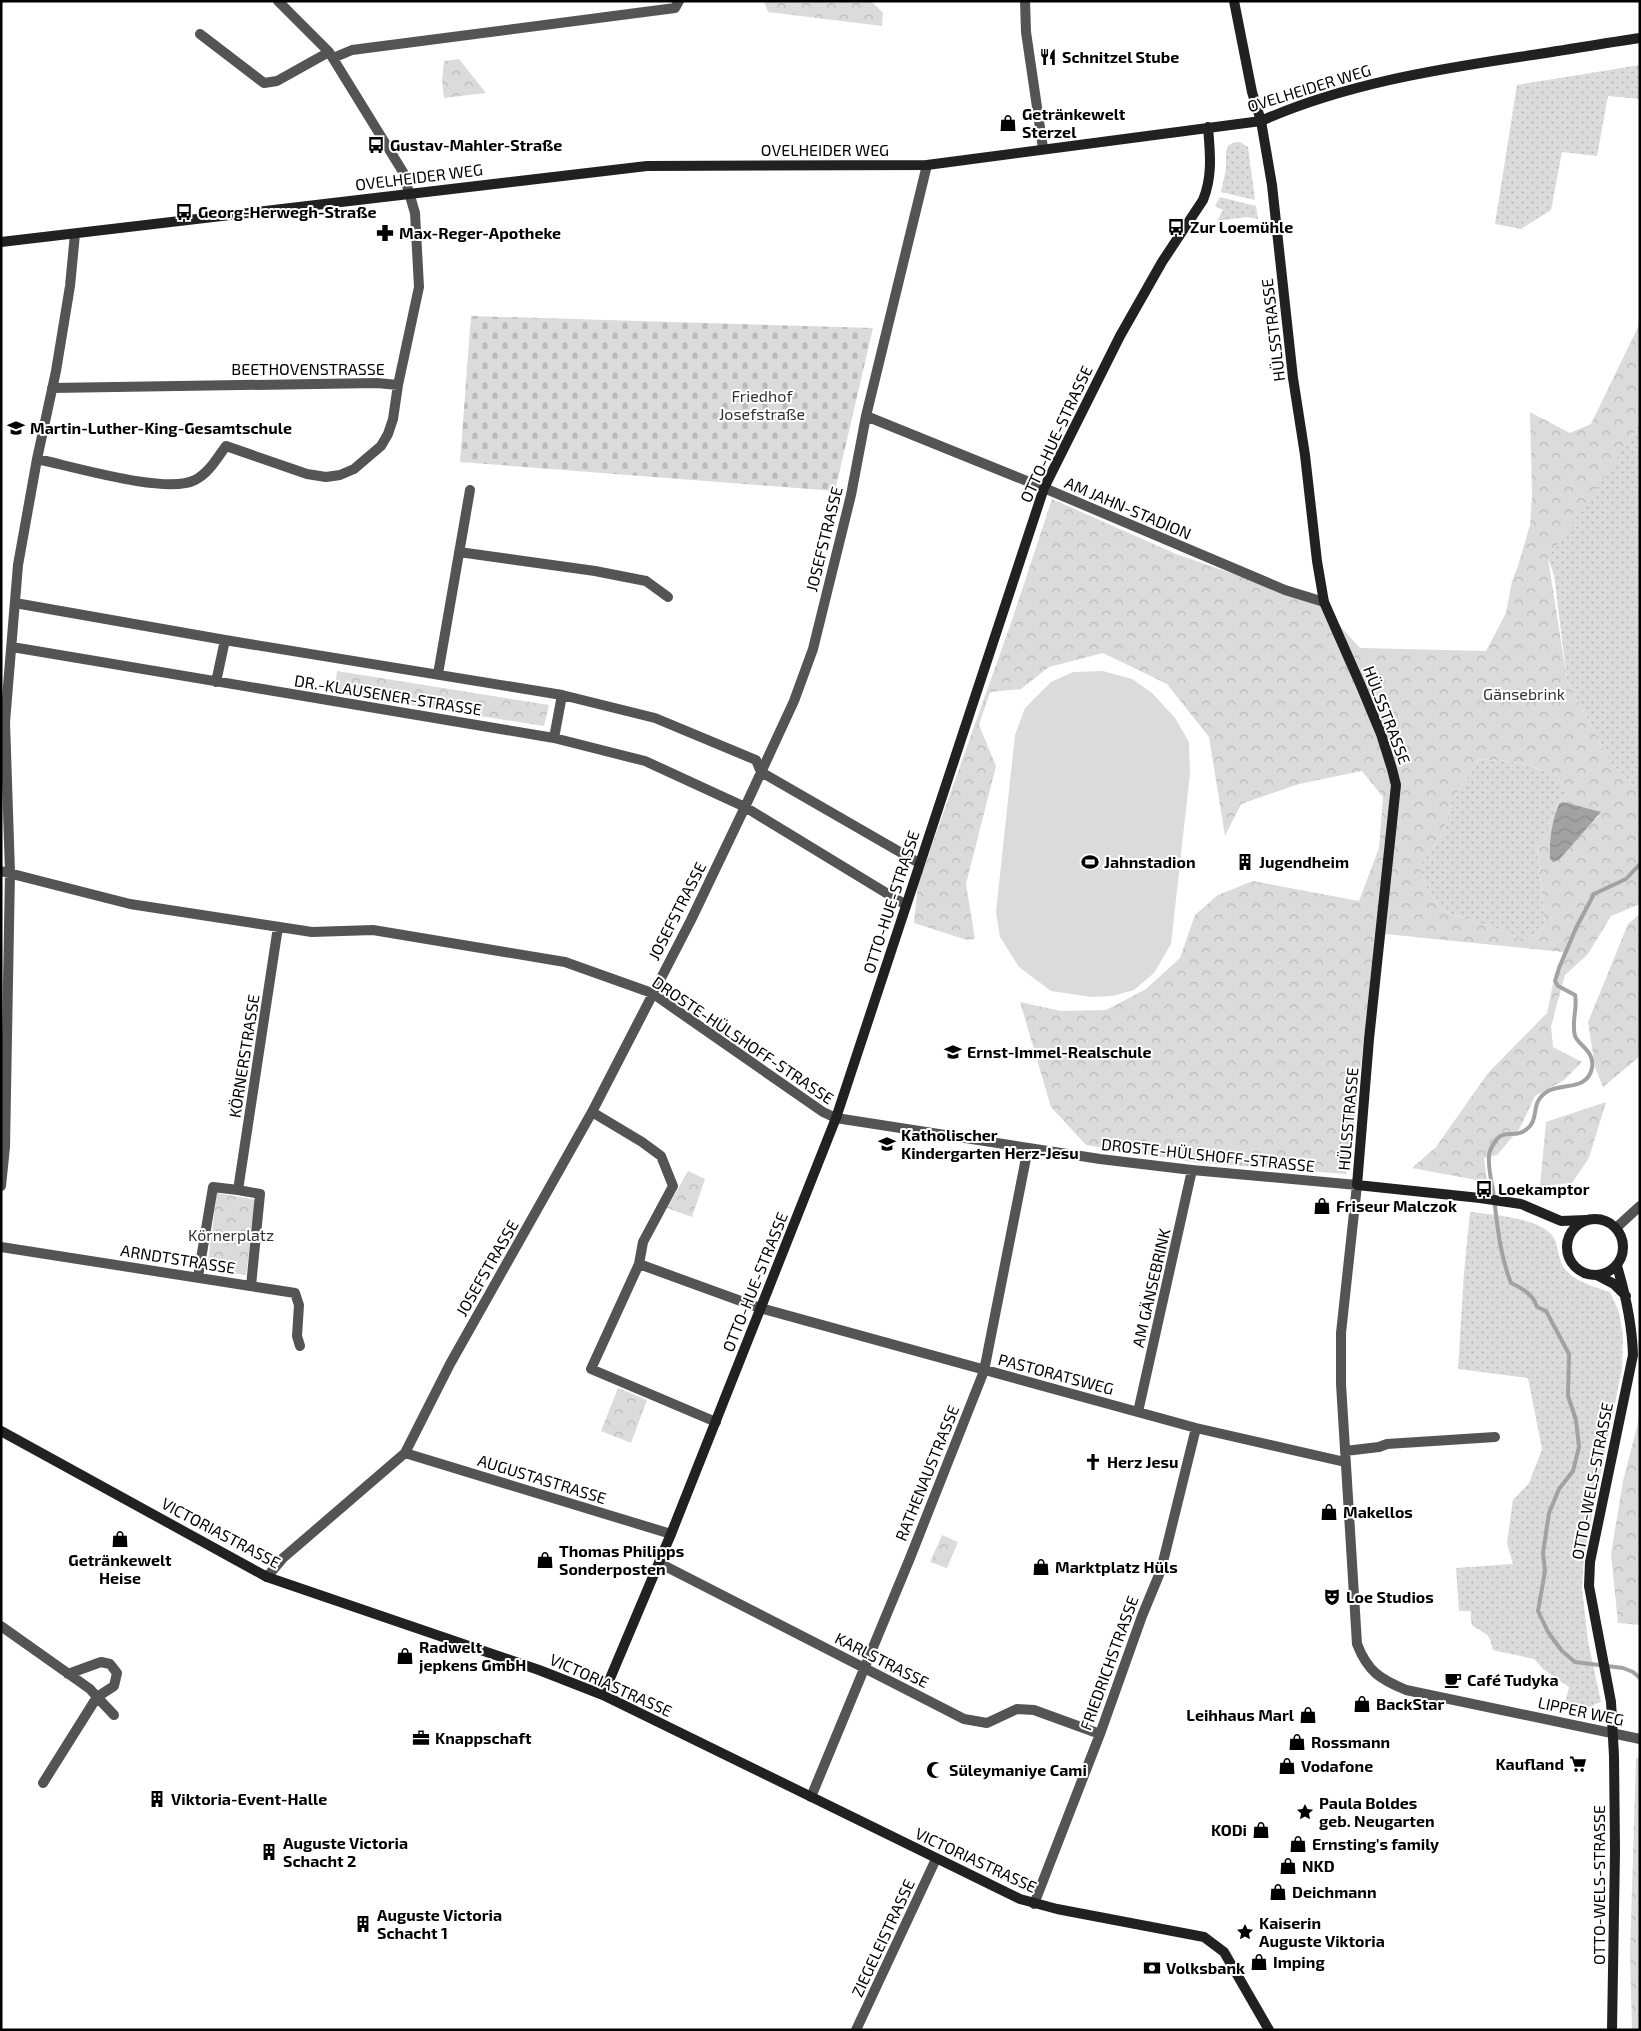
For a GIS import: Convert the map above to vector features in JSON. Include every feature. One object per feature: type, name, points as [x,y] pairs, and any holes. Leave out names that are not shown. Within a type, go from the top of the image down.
[{"type":"main road","name":"HÜLSSTRASSE","points":[[1234,1],[1252,92],[1261,121],[1272,185],[1293,378],[1324,602],[1377,725],[1396,785],[1369,1038],[1357,1186]]},
{"type":"main road","name":"OVELHEIDER WEG","points":[[1,242],[647,166],[927,165],[1043,148],[1261,121],[1279,113],[1382,82],[1477,64],[1640,38]]},
{"type":"main road","name":"OTTO-HUE-STRASSE","points":[[603,1695],[671,1534],[836,1118],[918,863],[963,736],[1010,586],[1044,488],[1120,336],[1162,262],[1204,200],[1211,162],[1208,128]]},
{"type":"main road","points":[[1357,1186],[1522,1204],[1561,1221],[1602,1220],[1616,1228],[1622,1240],[1623,1253],[1616,1266],[1608,1272],[1597,1275]]},
{"type":"main road","points":[[1586,1220],[1576,1226],[1569,1237],[1567,1251],[1572,1264],[1583,1273],[1597,1275],[1614,1284],[1627,1297]]},
{"type":"main road","points":[[1561,1221],[1569,1237]]},
{"type":"main road","name":"OTTO-WELS-STRASSE","points":[[1612,2030],[1615,1850],[1613,1734],[1611,1702],[1589,1586],[1590,1562],[1633,1355],[1632,1326],[1627,1297],[1616,1266]]},
{"type":"main road","name":"VICTORIASTRASSE","points":[[1,1431],[267,1577],[531,1667],[603,1695],[1020,1899],[1034,1904],[1204,1937],[1224,1952],[1269,2030]]},
{"type":"street","name":"BEETHOVENSTRASSE","points":[[52,388],[347,383],[398,385],[419,287],[415,213],[410,193],[403,172],[331,55],[278,1]]},
{"type":"street","points":[[200,34],[264,83],[277,81],[331,55],[361,48],[674,8],[679,1]]},
{"type":"street","points":[[1025,1],[1026,32],[1043,148]]},
{"type":"street","name":"JOSEFSTRASSE","points":[[267,1577],[282,1558],[405,1453],[450,1364],[592,1112],[691,920],[745,807],[794,701],[813,649],[851,495],[866,416],[927,165]]},
{"type":"street","points":[[1,1186],[5,1147],[5,722],[18,565],[70,286],[75,234]]},
{"type":"street","points":[[37,459],[152,484],[175,486],[196,480],[210,468],[226,446],[307,474],[326,477],[340,475],[354,469],[380,446],[388,434],[393,419],[398,385]]},
{"type":"street","name":"AM JAHN-STADION","points":[[866,416],[1044,488],[1285,590],[1324,602]]},
{"type":"street","points":[[438,674],[470,490]]},
{"type":"street","points":[[459,552],[595,571],[646,581],[668,597]]},
{"type":"street","name":"DR.-KLAUSENER-STRASSE","points":[[15,603],[225,640],[562,695],[655,718],[756,760],[761,772],[918,863]]},
{"type":"street","points":[[216,682],[225,640]]},
{"type":"street","name":"DR.-KLAUSENER-STRASSE","points":[[12,647],[554,738],[645,762],[745,807],[906,905]]},
{"type":"street","points":[[554,738],[562,695]]},
{"type":"street","name":"DROSTE-HÜLSHOFF-STRASSE","points":[[5,871],[130,904],[312,932],[373,930],[565,962],[652,994],[823,1112],[836,1118],[1028,1148],[1192,1170],[1357,1186]]},
{"type":"street","name":"KÖRNERSTRASSE","points":[[238,1190],[278,928]]},
{"type":"street","points":[[592,1112],[642,1142],[661,1156],[673,1186],[644,1242],[639,1264],[591,1369],[716,1422]]},
{"type":"street","name":"RATHENAUSTRASSE","points":[[811,1797],[984,1370],[1028,1148]]},
{"type":"street","name":"AM GÄNSEBRINK","points":[[1138,1412],[1192,1170]]},
{"type":"street","name":"HÜLSSTRASSE","points":[[1357,1186],[1341,1333],[1341,1384],[1357,1644],[1373,1672]]},
{"type":"street","points":[[198,1276],[213,1187],[260,1194],[250,1286]]},
{"type":"street","points":[[1616,1228],[1640,1206]]},
{"type":"street","name":"ARNDTSTRASSE","points":[[1,1247],[198,1276],[295,1293],[299,1305],[297,1336],[300,1346]]},
{"type":"street","name":"PASTORATSWEG","points":[[639,1264],[760,1308],[1196,1428],[1345,1462]]},
{"type":"street","name":"FRIEDRICHSTRASSE","points":[[1034,1904],[1161,1570],[1196,1428]]},
{"type":"street","points":[[1344,1451],[1387,1444],[1495,1437]]},
{"type":"street","name":"AUGUSTASTRASSE","points":[[405,1453],[671,1534]]},
{"type":"street","name":"KARLSTRASSE","points":[[659,1563],[964,1719],[986,1723],[1018,1708],[1034,1710],[1100,1734]]},
{"type":"street","points":[[1,1626],[90,1689],[114,1715]]},
{"type":"street","points":[[43,1783],[97,1697],[114,1686],[117,1673],[110,1664],[96,1663],[68,1674]]},
{"type":"street","name":"LIPPER WEG","points":[[1373,1672],[1383,1680],[1406,1690],[1640,1739]]},
{"type":"street","name":"ZIEGELEISTRASSE","points":[[856,2030],[936,1858]]},
{"type":"green space","points":[[764,1],[871,1],[883,13],[882,26],[768,12]]},
{"type":"green space","points":[[459,59],[486,93],[444,98],[442,81],[444,61]]},
{"type":"green space","points":[[1640,65],[1640,99],[1608,96],[1597,156],[1562,152],[1551,210],[1521,229],[1495,224],[1517,85]]},
{"type":"green space","points":[[1240,142],[1248,147],[1255,200],[1221,192],[1226,169],[1226,151],[1229,145]]},
{"type":"green space","points":[[1220,197],[1256,206],[1258,219],[1247,217],[1217,221],[1223,210],[1215,206]]},
{"type":"green space","name":"Friedhof Josefstraße","points":[[471,316],[873,328],[835,491],[460,462]]},
{"type":"green space","name":"Gänsebrink","points":[[1640,323],[1640,419],[1635,432],[1548,558],[1567,680],[1611,764],[1640,791],[1640,904],[1611,916],[1588,954],[1565,975],[1551,1026],[1553,1047],[1582,1062],[1564,1080],[1535,1096],[1520,1128],[1497,1155],[1484,1158],[1487,1182],[1412,1168],[1436,1147],[1488,1073],[1547,1013],[1553,984],[1563,952],[1376,933],[1352,1142],[1346,1174],[1192,1162],[1086,1145],[1051,1107],[1020,1002],[1061,1011],[1106,1010],[1146,989],[1180,958],[1195,915],[1218,895],[1253,881],[1359,901],[1379,848],[1383,797],[1362,771],[1299,784],[1241,804],[1225,836],[1209,737],[1167,684],[1103,653],[1049,667],[1021,689],[990,692],[979,725],[996,766],[966,884],[975,939],[967,940],[914,923],[918,884],[1012,620],[1052,499],[1176,554],[1320,604],[1360,648],[1486,651],[1506,613],[1512,581],[1530,525],[1532,496],[1530,412],[1570,433],[1591,424]],"holes":[[[1479,759],[1520,763],[1554,774],[1569,791],[1558,803],[1553,818],[1537,844],[1545,924],[1538,934],[1523,939],[1441,910],[1426,887],[1420,866],[1443,833],[1452,801]],[[1564,802],[1599,816],[1587,826],[1559,860],[1554,862]]]},
{"type":"green space","points":[[1640,419],[1640,791],[1611,764],[1567,680],[1554,575],[1548,558],[1635,432]]},
{"type":"green space","points":[[337,671],[549,705],[544,726],[334,693]]},
{"type":"green space","name":"Jahnstadion","points":[[1103,671],[1132,679],[1152,693],[1175,718],[1189,742],[1190,773],[1171,944],[1154,973],[1134,990],[1112,996],[1092,997],[1051,991],[1019,967],[1000,937],[996,912],[1015,735],[1025,708],[1051,682],[1073,672]]},
{"type":"green space","points":[[1479,759],[1520,763],[1554,774],[1569,791],[1558,803],[1553,818],[1537,845],[1545,924],[1538,934],[1523,939],[1441,910],[1426,887],[1420,866],[1443,833],[1452,801]]},
{"type":"green space","points":[[1640,914],[1640,1053],[1638,1058],[1603,1087],[1595,1067],[1588,1022],[1628,924]]},
{"type":"green space","points":[[1606,1102],[1589,1158],[1572,1183],[1540,1186],[1546,1122]]},
{"type":"green space","points":[[688,1171],[705,1179],[692,1217],[667,1208]]},
{"type":"green space","name":"Körnerplatz","points":[[217,1193],[256,1200],[246,1275],[207,1269]]},
{"type":"green space","points":[[1470,1212],[1513,1218],[1535,1224],[1544,1229],[1555,1240],[1560,1259],[1568,1272],[1580,1281],[1610,1292],[1619,1312],[1623,1336],[1622,1369],[1584,1554],[1582,1589],[1588,1641],[1601,1702],[1584,1710],[1564,1709],[1569,1687],[1543,1669],[1534,1659],[1493,1650],[1488,1636],[1472,1625],[1471,1611],[1459,1611],[1456,1568],[1513,1564],[1507,1543],[1513,1500],[1529,1483],[1542,1449],[1528,1378],[1458,1369]]},
{"type":"green space","points":[[618,1388],[647,1400],[631,1443],[601,1431]]},
{"type":"green space","points":[[1640,1415],[1640,1625],[1618,1623],[1611,1554],[1623,1481]]},
{"type":"green space","points":[[942,1535],[958,1542],[947,1568],[930,1562]]},
{"type":"green space","points":[[1636,1758],[1640,1758],[1640,2030],[1632,2030],[1630,1954]]},
{"type":"water","points":[[1563,802],[1601,812],[1559,860],[1554,862],[1550,859],[1550,845],[1554,817],[1559,804]]},
{"type":"waterway","points":[[1640,864],[1626,879],[1594,894],[1576,928],[1555,981],[1558,986],[1575,995],[1574,1031],[1577,1040],[1591,1057],[1592,1068],[1589,1075],[1580,1083],[1554,1089],[1542,1095],[1530,1126],[1521,1133],[1500,1136],[1489,1154],[1501,1249],[1511,1283],[1527,1292],[1537,1307],[1546,1311],[1569,1354],[1568,1396],[1576,1420],[1579,1447],[1573,1471],[1559,1489],[1549,1513],[1543,1553],[1545,1571],[1538,1611],[1548,1632],[1562,1651],[1575,1662],[1623,1668],[1633,1672],[1640,1678]]},
{"type":"place","name":"Schnitzel Stube","points":[[1048,57]]},
{"type":"place","name":"Getränkewelt Sterzel","points":[[1008,123]]},
{"type":"place","name":"Gustav-Mahler-Straße","points":[[376,145]]},
{"type":"place","name":"Georg-Herwegh-Straße","points":[[184,212]]},
{"type":"place","name":"Zur Loemühle","points":[[1176,227]]},
{"type":"place","name":"Max-Reger-Apotheke","points":[[385,233]]},
{"type":"place","name":"Martin-Luther-King-Gesamtschule","points":[[16,428]]},
{"type":"place","name":"Jahnstadion","points":[[1090,862]]},
{"type":"place","name":"Jugendheim","points":[[1245,862]]},
{"type":"place","name":"Ernst-Immel-Realschule","points":[[953,1052]]},
{"type":"place","name":"Katholischer Kindergarten Herz-Jesu","points":[[887,1144]]},
{"type":"place","name":"Loekamptor","points":[[1484,1189]]},
{"type":"place","name":"Friseur Malczok","points":[[1322,1206]]},
{"type":"place","name":"Herz Jesu","points":[[1093,1462]]},
{"type":"place","name":"Makellos","points":[[1329,1512]]},
{"type":"place","name":"Getränkewelt Heise","points":[[120,1539]]},
{"type":"place","name":"Thomas Philipps Sonderposten","points":[[545,1560]]},
{"type":"place","name":"Marktplatz Hüls","points":[[1041,1567]]},
{"type":"place","name":"Loe Studios","points":[[1332,1597]]},
{"type":"place","name":"Radwelt jepkens GmbH","points":[[405,1656]]},
{"type":"place","name":"Café Tudyka","points":[[1453,1680]]},
{"type":"place","name":"BackStar","points":[[1362,1704]]},
{"type":"place","name":"Leihhaus Marl","points":[[1308,1715]]},
{"type":"place","name":"Knappschaft","points":[[421,1738]]},
{"type":"place","name":"Rossmann","points":[[1297,1742]]},
{"type":"place","name":"Kaufland","points":[[1578,1764]]},
{"type":"place","name":"Vodafone","points":[[1287,1766]]},
{"type":"place","name":"Süleymaniye Cami","points":[[935,1770]]},
{"type":"place","name":"Viktoria-Event-Halle","points":[[157,1799]]},
{"type":"place","name":"Paula Boldes geb. Neugarten","points":[[1305,1812]]},
{"type":"place","name":"KODi","points":[[1261,1830]]},
{"type":"place","name":"Ernsting's family","points":[[1298,1844]]},
{"type":"place","name":"Auguste Victoria Schacht 2","points":[[269,1852]]},
{"type":"place","name":"NKD","points":[[1288,1866]]},
{"type":"place","name":"Deichmann","points":[[1278,1892]]},
{"type":"place","name":"Auguste Victoria Schacht 1","points":[[363,1924]]},
{"type":"place","name":"Kaiserin Auguste Viktoria","points":[[1245,1932]]},
{"type":"place","name":"Imping","points":[[1259,1962]]},
{"type":"place","name":"Volksbank","points":[[1152,1968]]}]
